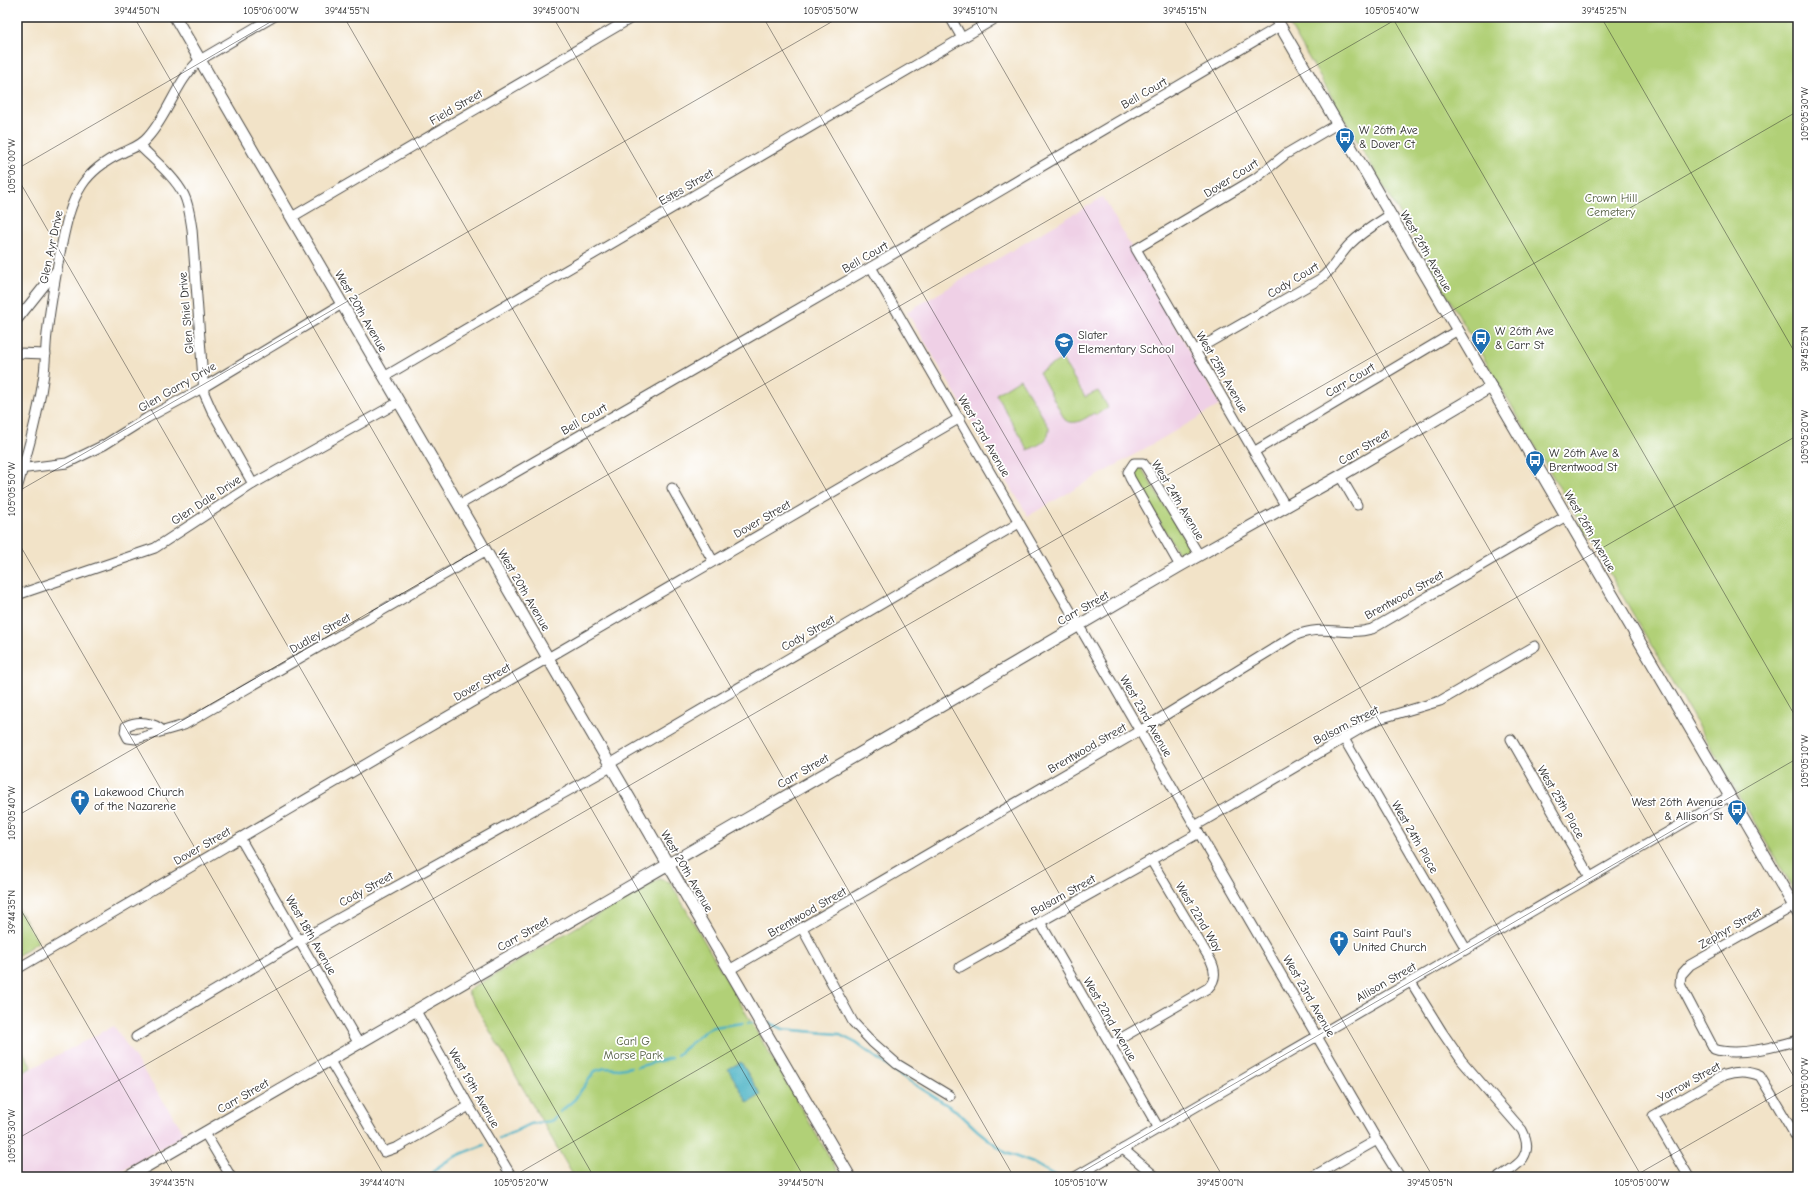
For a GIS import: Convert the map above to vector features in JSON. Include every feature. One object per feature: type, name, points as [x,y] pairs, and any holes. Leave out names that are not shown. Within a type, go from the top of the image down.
[{"type":"street","name":"West 20th Avenue","points":[[175,17],[850,1177]]},
{"type":"street","name":"Glen Ayr Drive","points":[[17,489],[20,469],[40,398],[57,269],[67,218],[82,185],[89,176],[110,159],[140,146],[155,129],[180,84],[193,66],[200,60],[273,17]]},
{"type":"street","name":"Field Street","points":[[292,217],[633,17]]},
{"type":"street","points":[[950,17],[962,38]]},
{"type":"street","name":"Estes Street","points":[[384,377],[998,17]]},
{"type":"street","name":"West 26th Avenue","points":[[1277,22],[1796,909]]},
{"type":"street","name":"Bell Court","points":[[459,505],[871,267],[1277,22]]},
{"type":"street","name":"Dover Court","points":[[1136,249],[1256,178],[1286,154],[1337,124]]},
{"type":"street","name":"Glen Shiel Drive","points":[[140,146],[176,183],[184,195],[188,205],[192,229],[204,393],[212,411],[254,484]]},
{"type":"street","name":"Cody Court","points":[[1196,350],[1320,279],[1333,268],[1349,245],[1358,236],[1390,215]]},
{"type":"street","name":"West 25th Avenue","points":[[1136,249],[1255,451],[1286,507]]},
{"type":"street","name":"West 23rd Avenue","points":[[871,267],[1318,1035],[1377,1140],[1400,1177]]},
{"type":"street","points":[[17,320],[57,269]]},
{"type":"street","name":"Glen Garry Drive","points":[[20,469],[31,466],[67,463],[104,445],[146,418],[204,386],[342,304]]},
{"type":"street","name":"Carr Court","points":[[1255,451],[1458,330]]},
{"type":"street","points":[[17,353],[46,354]]},
{"type":"street","name":"Carr Street","points":[[128,1177],[668,865],[1180,566],[1340,476],[1491,386]]},
{"type":"street","name":"Glen Dale Drive","points":[[17,595],[155,548],[254,484],[399,402]]},
{"type":"street","name":"Dover Street","points":[[17,970],[713,561],[960,418]]},
{"type":"street","name":"West 24th Avenue","points":[[1180,566],[1130,478],[1128,472],[1134,463],[1143,463],[1146,467],[1198,556]]},
{"type":"street","points":[[1340,476],[1357,505]]},
{"type":"street","points":[[672,488],[713,561]]},
{"type":"street","name":"Brentwood Street","points":[[729,970],[1141,730],[1294,636],[1313,630],[1327,629],[1351,632],[1372,629],[1566,516]]},
{"type":"street","name":"Cody Street","points":[[136,1037],[300,940],[610,765],[1019,523]]},
{"type":"street","name":"Dudley Street","points":[[163,731],[184,725],[202,715],[485,551]]},
{"type":"street","name":"Balsam Street","points":[[960,967],[1151,860],[1197,829],[1343,737],[1379,719],[1440,701],[1535,646]]},
{"type":"street","name":"West 24th Place","points":[[1343,737],[1466,949]]},
{"type":"street","name":"West 25th Place","points":[[1511,739],[1590,877]]},
{"type":"street","name":"Allison Street","points":[[1075,1177],[1158,1127],[1411,982],[1730,796]]},
{"type":"street","name":"West 18th Avenue","points":[[240,838],[359,1044]]},
{"type":"street","name":"West 22nd Way","points":[[1111,1044],[1208,988],[1214,982],[1215,968],[1151,860]]},
{"type":"street","name":"Zephyr Street","points":[[1714,1049],[1684,994],[1680,984],[1681,975],[1690,965],[1796,909]]},
{"type":"street","name":"West 22nd Avenue","points":[[1040,922],[1158,1127]]},
{"type":"street","points":[[802,928],[853,1022],[872,1042],[897,1064],[950,1096]]},
{"type":"street","points":[[1411,982],[1462,1061],[1522,1130],[1526,1138],[1527,1148],[1522,1162],[1499,1177]]},
{"type":"street","name":"West 19th Avenue","points":[[416,1011],[469,1106],[512,1177]]},
{"type":"street","name":"Yarrow Street","points":[[1714,1049],[1728,1052],[1758,1050],[1798,1040]]},
{"type":"street","points":[[330,1060],[384,1152],[398,1147],[469,1106]]},
{"type":"street","name":"Yarrow Street","points":[[1689,1177],[1653,1116],[1724,1074],[1732,1072],[1749,1072],[1760,1076],[1798,1140]]},
{"type":"street","points":[[205,1133],[231,1177]]},
{"type":"street","points":[[1312,1177],[1377,1140]]},
{"type":"street","points":[[1123,1149],[1156,1177]]},
{"type":"shaded area","name":"Slater Elementary School","points":[[1103,197],[1220,405],[1028,516],[907,312]]},
{"type":"shaded area","points":[[114,1026],[185,1134],[111,1177],[17,1177],[17,1076]]},
{"type":"green space","name":"Crown Hill Cemetery","points":[[1285,17],[1798,17],[1798,897]]},
{"type":"green space","points":[[1062,359],[1085,397],[1098,391],[1108,407],[1096,415],[1094,413],[1080,421],[1069,422],[1065,420],[1039,372]]},
{"type":"green space","points":[[1020,379],[1049,427],[1048,436],[1046,439],[1028,450],[996,394]]},
{"type":"green space","points":[[1135,467],[1141,467],[1189,547],[1190,553],[1183,556],[1179,554],[1133,477],[1131,472]]},
{"type":"green space","name":"Carl G Morse Park","points":[[659,879],[670,882],[841,1177],[574,1177],[467,991]]},
{"type":"green space","points":[[17,907],[38,942],[17,956]]},
{"type":"green space","points":[[17,1041],[32,1067],[17,1076]]},
{"type":"water","points":[[741,1062],[761,1095],[748,1103],[728,1069]]},
{"type":"waterway","points":[[677,1055],[705,1031],[713,1027],[743,1023]]},
{"type":"waterway","points":[[748,1023],[753,1023]]},
{"type":"waterway","points":[[770,1023],[783,1029],[838,1034],[856,1043],[900,1075],[958,1112],[978,1131],[1006,1153],[1033,1163],[1056,1176]]},
{"type":"waterway","points":[[637,1067],[671,1058]]},
{"type":"waterway","points":[[560,1112],[575,1099],[595,1071],[605,1068],[619,1069],[631,1067]]},
{"type":"waterway","points":[[499,1139],[530,1124],[551,1121],[556,1117]]},
{"type":"waterway","points":[[428,1177],[447,1161],[484,1145]]},
{"type":"place","name":"W 26th Ave & Dover Ct","points":[[1345,154]]},
{"type":"place","name":"W 26th Ave & Carr St","points":[[1481,355]]},
{"type":"place","name":"Slater Elementary School","points":[[1064,359]]},
{"type":"place","name":"W 26th Ave & Brentwood St","points":[[1535,477]]},
{"type":"place","name":"Lakewood Church of the Nazarene","points":[[80,816]]},
{"type":"place","name":"West 26th Avenue & Allison St","points":[[1737,826]]},
{"type":"place","name":"Saint Paul's United Church","points":[[1339,957]]}]
